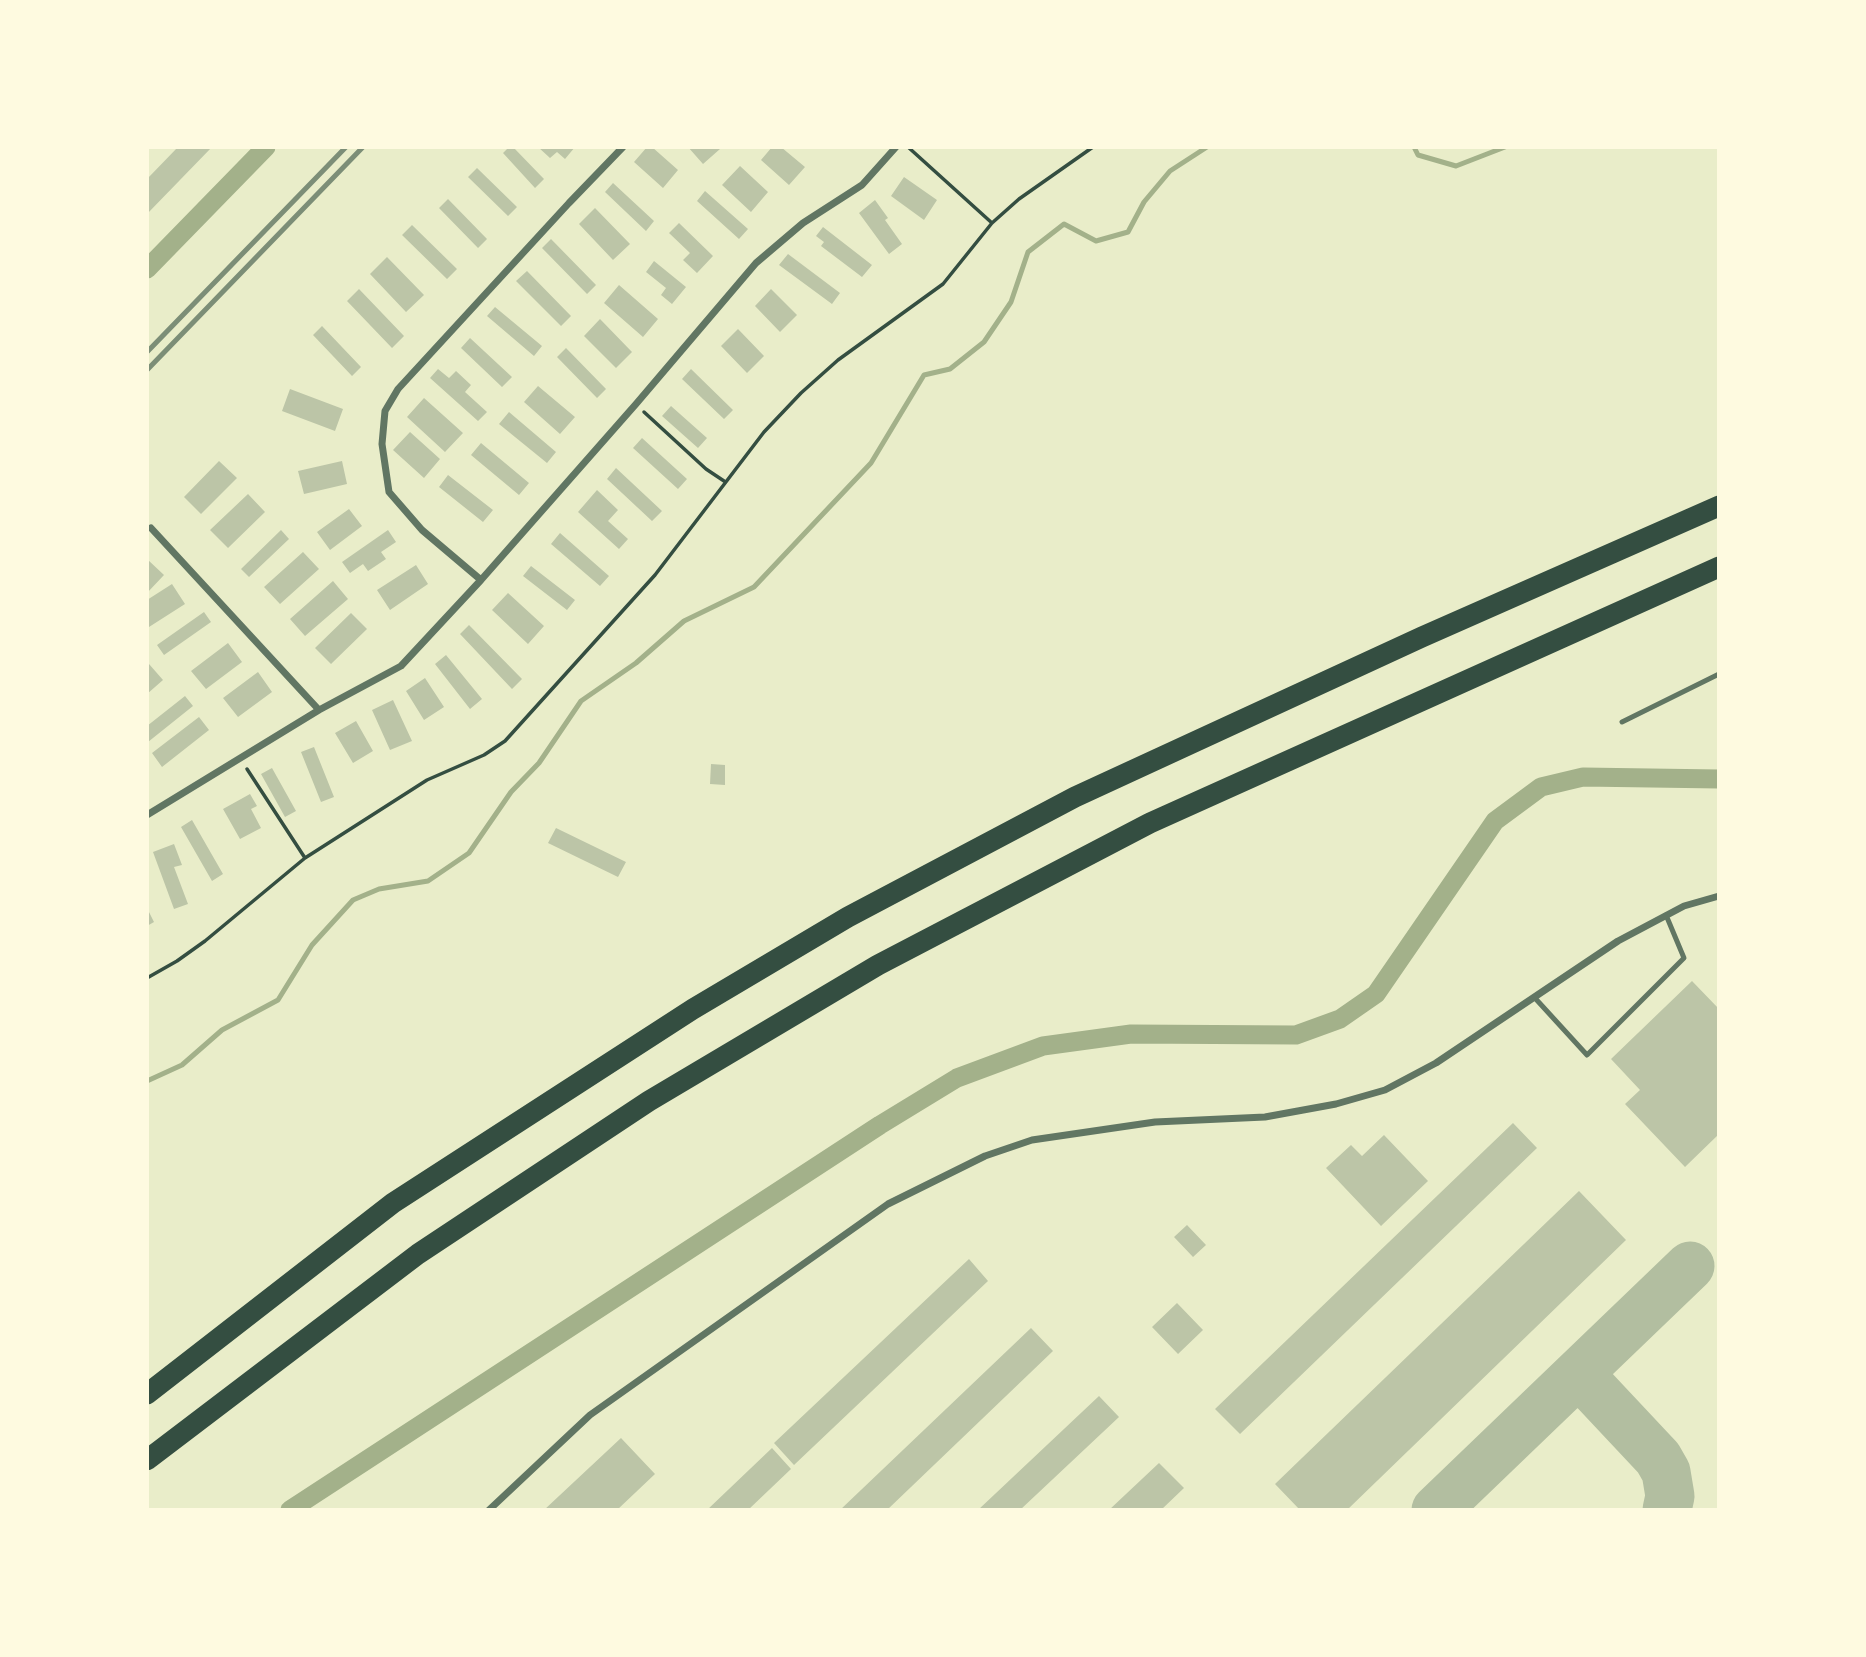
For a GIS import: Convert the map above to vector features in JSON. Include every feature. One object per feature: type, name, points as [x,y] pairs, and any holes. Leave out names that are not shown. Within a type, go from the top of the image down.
[{"type":"highway","points":[[147,1394],[393,1203],[693,1009],[848,917],[1075,797],[1422,637],[1719,506]]},
{"type":"highway","points":[[147,1460],[418,1254],[649,1101],[878,965],[1150,823],[1719,567]]},
{"type":"street","points":[[481,580],[422,530],[389,492],[382,444],[385,411],[398,389],[624,147]]},
{"type":"street","points":[[149,811],[318,710],[401,666],[481,580],[756,263],[803,223],[862,185],[896,147]]},
{"type":"street","points":[[151,528],[318,710]]},
{"type":"street","points":[[489,1510],[590,1415],[888,1203],[985,1156],[1032,1140],[1155,1122],[1265,1118],[1336,1104],[1385,1090],[1436,1063],[1618,941],[1684,906],[1719,896]]},
{"type":"lane","points":[[1622,722],[1719,674]]},
{"type":"lane","points":[[1534,997],[1587,1055],[1684,958],[1666,915]]},
{"type":"path","points":[[908,147],[992,223]]},
{"type":"path","points":[[147,978],[205,941],[305,858],[427,780],[484,755],[506,741],[655,575],[676,550],[724,481],[764,432],[802,393],[838,360],[943,284],[992,223],[1019,199],[1093,147]]},
{"type":"path","points":[[636,404],[706,469],[724,481]]},
{"type":"path","points":[[241,758],[305,858]]},
{"type":"building","points":[[178,147],[212,147],[147,214],[147,179]]},
{"type":"building","points":[[513,147],[544,179],[535,188],[503,153]]},
{"type":"building","points":[[538,147],[575,147],[565,159],[557,152],[550,158]]},
{"type":"building","points":[[647,147],[652,147],[678,170],[663,188],[634,162]]},
{"type":"building","points":[[688,147],[718,147],[720,149],[703,164]]},
{"type":"building","points":[[772,147],[781,147],[805,167],[789,185],[761,160]]},
{"type":"building","points":[[740,166],[768,192],[751,212],[722,185]]},
{"type":"building","points":[[477,168],[517,207],[508,216],[468,177]]},
{"type":"building","points":[[904,177],[937,200],[924,220],[891,196]]},
{"type":"building","points":[[613,183],[654,221],[646,231],[605,192]]},
{"type":"building","points":[[705,191],[748,229],[739,239],[697,201]]},
{"type":"building","points":[[448,199],[487,239],[478,248],[439,208]]},
{"type":"building","points":[[875,200],[902,244],[889,254],[859,213]]},
{"type":"building","points":[[595,208],[630,244],[613,260],[579,224]]},
{"type":"building","points":[[679,223],[713,256],[697,273],[683,260],[690,253],[669,233]]},
{"type":"building","points":[[412,225],[457,269],[447,279],[402,235]]},
{"type":"building","points":[[823,227],[872,265],[862,277],[821,246],[824,242],[816,236]]},
{"type":"building","points":[[551,239],[596,285],[587,294],[542,248]]},
{"type":"building","points":[[788,254],[840,293],[832,304],[779,265]]},
{"type":"building","points":[[387,257],[424,295],[406,312],[370,274]]},
{"type":"building","points":[[654,261],[686,287],[672,304],[661,295],[666,288],[646,272]]},
{"type":"building","points":[[527,271],[571,316],[561,326],[516,281]]},
{"type":"building","points":[[619,285],[658,319],[643,337],[604,303]]},
{"type":"building","points":[[359,289],[404,336],[392,348],[347,301]]},
{"type":"building","points":[[771,289],[797,315],[780,332],[755,306]]},
{"type":"building","points":[[495,307],[542,346],[534,356],[487,316]]},
{"type":"building","points":[[600,319],[632,352],[616,368],[584,336]]},
{"type":"building","points":[[322,326],[361,367],[352,376],[313,335]]},
{"type":"building","points":[[738,329],[764,356],[747,373],[721,346]]},
{"type":"building","points":[[470,338],[512,377],[502,387],[461,348]]},
{"type":"building","points":[[566,348],[606,389],[597,398],[557,357]]},
{"type":"building","points":[[438,369],[449,378],[456,371],[471,385],[465,392],[487,412],[478,421],[430,378]]},
{"type":"building","points":[[691,369],[733,410],[724,419],[682,379]]},
{"type":"building","points":[[538,386],[575,417],[560,434],[524,402]]},
{"type":"building","points":[[290,389],[343,409],[335,431],[282,411]]},
{"type":"building","points":[[424,398],[463,433],[445,452],[407,417]]},
{"type":"building","points":[[671,406],[707,438],[698,448],[662,416]]},
{"type":"building","points":[[509,412],[556,452],[547,463],[499,424]]},
{"type":"building","points":[[410,432],[440,459],[424,478],[393,450]]},
{"type":"building","points":[[642,438],[687,479],[678,489],[633,448]]},
{"type":"building","points":[[481,443],[529,483],[519,495],[471,455]]},
{"type":"building","points":[[219,461],[237,478],[201,514],[184,497]]},
{"type":"building","points":[[342,461],[347,484],[304,494],[298,471]]},
{"type":"building","points":[[616,468],[662,511],[652,521],[607,479]]},
{"type":"building","points":[[448,475],[493,510],[483,522],[439,487]]},
{"type":"building","points":[[597,490],[618,510],[608,521],[628,539],[619,549],[578,512]]},
{"type":"building","points":[[248,494],[265,512],[228,548],[210,530]]},
{"type":"building","points":[[349,509],[362,526],[330,550],[317,532]]},
{"type":"building","points":[[281,530],[289,539],[249,577],[241,569]]},
{"type":"building","points":[[388,530],[396,542],[381,552],[386,559],[368,571],[363,564],[350,573],[342,562]]},
{"type":"building","points":[[560,533],[609,576],[600,586],[551,544]]},
{"type":"building","points":[[303,552],[319,569],[280,604],[264,587]]},
{"type":"building","points":[[147,559],[164,575],[147,593]]},
{"type":"building","points":[[416,565],[428,584],[390,610],[377,590]]},
{"type":"building","points":[[531,566],[575,600],[567,610],[523,576]]},
{"type":"building","points":[[333,581],[348,599],[305,636],[290,619]]},
{"type":"building","points":[[172,584],[185,604],[149,627],[147,600]]},
{"type":"building","points":[[508,593],[544,626],[528,644],[492,610]]},
{"type":"building","points":[[204,612],[211,622],[164,655],[157,645]]},
{"type":"building","points":[[351,613],[367,629],[331,664],[315,648]]},
{"type":"building","points":[[469,625],[522,679],[512,689],[460,634]]},
{"type":"building","points":[[228,643],[242,662],[206,689],[191,671]]},
{"type":"building","points":[[446,655],[482,699],[470,709],[435,664]]},
{"type":"building","points":[[149,664],[163,680],[147,694],[147,666]]},
{"type":"building","points":[[258,672],[272,692],[238,717],[223,698]]},
{"type":"building","points":[[425,678],[444,707],[424,720],[406,691]]},
{"type":"building","points":[[185,696],[193,706],[148,742],[147,726]]},
{"type":"building","points":[[393,700],[412,741],[390,750],[372,710]]},
{"type":"building","points":[[199,717],[209,730],[162,767],[152,753]]},
{"type":"building","points":[[356,721],[373,751],[353,763],[335,733]]},
{"type":"building","points":[[314,747],[334,797],[321,802],[301,752]]},
{"type":"building","points":[[711,764],[725,765],[725,785],[710,784]]},
{"type":"building","points":[[272,768],[296,811],[285,817],[261,774]]},
{"type":"building","points":[[250,794],[257,806],[251,809],[261,828],[240,839],[223,809]]},
{"type":"building","points":[[192,820],[223,874],[212,881],[181,827]]},
{"type":"building","points":[[556,828],[626,862],[618,877],[548,843]]},
{"type":"building","points":[[174,844],[182,865],[174,867],[188,904],[174,909],[153,852]]},
{"type":"building","points":[[147,908],[154,922],[147,926]]},
{"type":"building","points":[[1692,981],[1719,1009],[1719,1134],[1685,1167],[1625,1104],[1640,1090],[1611,1059]]},
{"type":"building","points":[[1513,1123],[1537,1148],[1240,1434],[1215,1409]]},
{"type":"building","points":[[1384,1135],[1428,1181],[1381,1226],[1326,1168],[1351,1145],[1362,1156]]},
{"type":"building","points":[[1579,1191],[1626,1240],[1347,1510],[1300,1510],[1275,1484]]},
{"type":"building","points":[[1187,1225],[1206,1245],[1193,1257],[1174,1237]]},
{"type":"building","points":[[969,1259],[988,1281],[794,1465],[774,1443]]},
{"type":"building","points":[[1177,1303],[1203,1330],[1178,1354],[1152,1327]]},
{"type":"building","points":[[1031,1328],[1053,1351],[887,1510],[840,1510]]},
{"type":"building","points":[[1099,1396],[1119,1417],[1020,1510],[978,1510]]},
{"type":"building","points":[[621,1438],[655,1474],[617,1510],[544,1510]]},
{"type":"building","points":[[772,1448],[791,1469],[748,1510],[707,1510]]},
{"type":"building","points":[[1159,1463],[1184,1488],[1161,1510],[1109,1510]]},
{"type":"waterway","points":[[147,269],[266,147]]},
{"type":"waterway","points":[[147,1081],[182,1065],[222,1030],[278,1000],[312,945],[353,900],[379,889],[428,881],[469,853],[511,792],[539,763],[581,701],[636,663],[684,621],[754,587],[871,463],[924,375],[950,369],[984,342],[1011,302],[1028,252],[1064,224],[1096,241],[1128,232],[1144,202],[1170,171],[1207,147]]},
{"type":"waterway","points":[[1414,147],[1418,155],[1456,166],[1505,147]]},
{"type":"waterway","points":[[290,1510],[880,1125],[957,1078],[1043,1046],[1131,1034],[1296,1035],[1340,1019],[1376,994],[1495,821],[1541,787],[1583,777],[1719,779]]},
{"type":"taxiway","points":[[1436,1510],[1690,1266]]},
{"type":"taxiway","points":[[1582,1377],[1658,1458],[1666,1472],[1670,1496],[1667,1510]]},
{"type":"railway","points":[[147,352],[346,147]]},
{"type":"railway","points":[[147,370],[363,147]]}]
